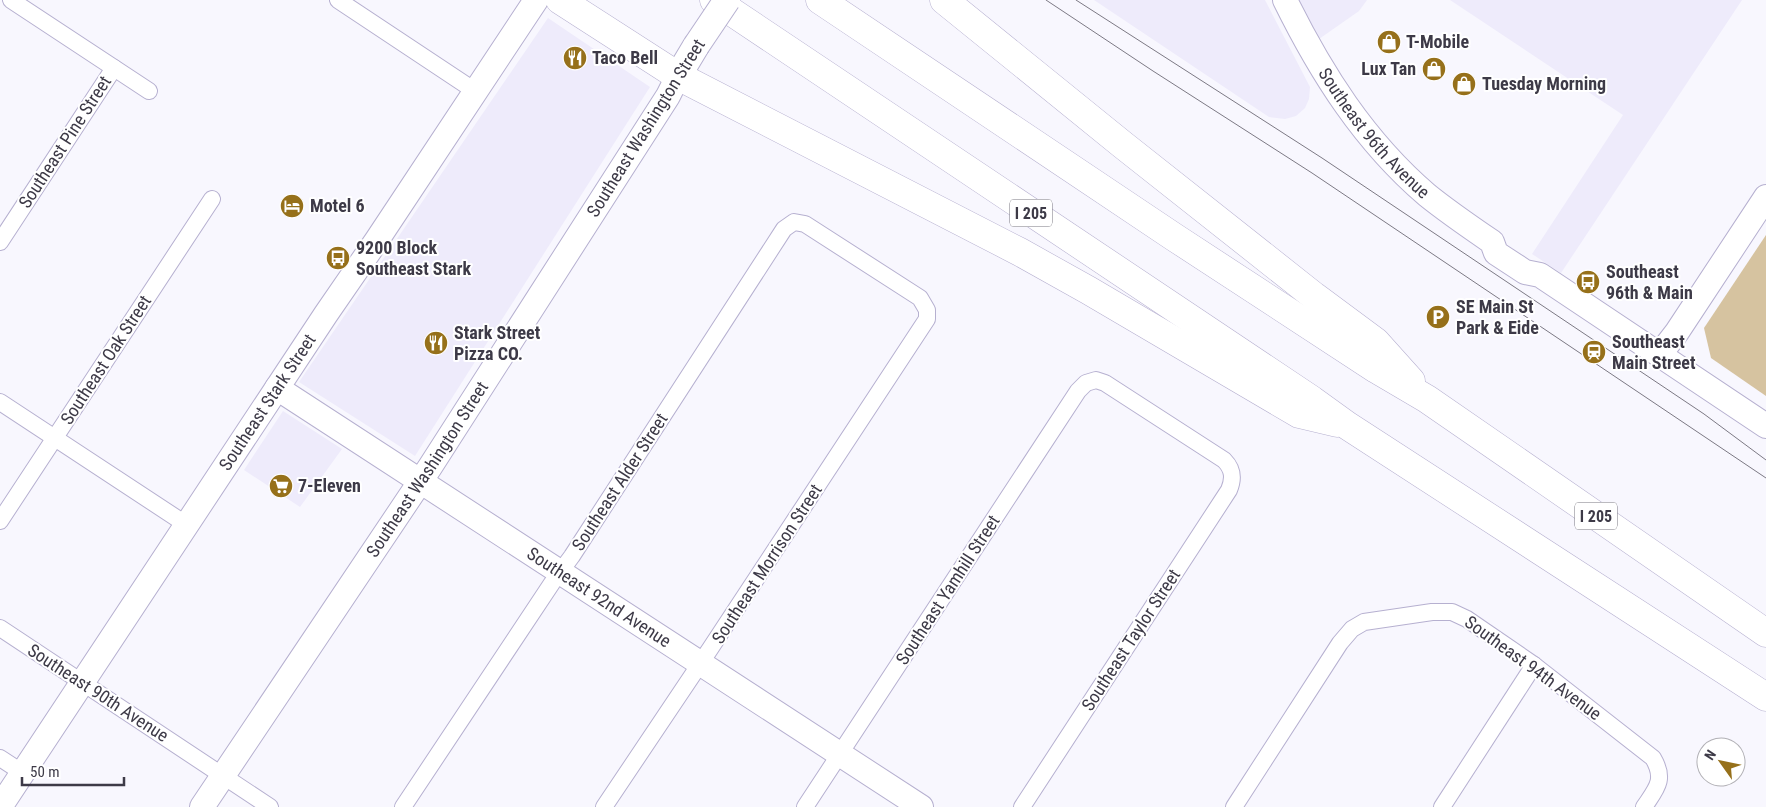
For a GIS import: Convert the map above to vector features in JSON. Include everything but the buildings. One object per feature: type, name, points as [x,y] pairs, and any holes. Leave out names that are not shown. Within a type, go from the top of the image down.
[{"type":"highway","points":[[560,0],[678,76],[1020,252],[1299,414],[1348,426]]},
{"type":"highway","name":"I 205","points":[[714,0],[1312,400],[1348,426],[1766,697]]},
{"type":"highway","name":"I 205","points":[[820,0],[1174,237],[1376,369],[1427,399],[1766,633]]},
{"type":"highway","points":[[944,0],[1130,151],[1314,296],[1376,342],[1427,399]]},
{"type":"main road","name":"Southeast Stark Street","points":[[0,807],[536,0]]},
{"type":"main road","name":"Southeast Washington Street","points":[[202,807],[421,482],[668,96],[696,46],[727,0]]},
{"type":"main road","name":"Southeast 96th Avenue","points":[[1285,0],[1317,62],[1342,101],[1366,133],[1398,168],[1427,195],[1492,242],[1505,242],[1533,259],[1540,275],[1766,426]]},
{"type":"main road","points":[[1660,354],[1677,332],[1766,197]]},
{"type":"main road","name":"Southeast 92nd Avenue","points":[[277,388],[921,807]]},
{"type":"street","points":[[12,0],[148,91]]},
{"type":"street","points":[[338,0],[475,91]]},
{"type":"street","name":"Southeast Pine Street","points":[[0,242],[114,68]]},
{"type":"street","name":"Southeast Oak Street","points":[[0,521],[212,199]]},
{"type":"street","name":"Southeast Alder Street","points":[[403,807],[559,572],[578,548],[784,229],[794,222],[805,224],[917,296],[927,310],[927,319]]},
{"type":"street","name":"Southeast Morrison Street","points":[[604,807],[927,319]]},
{"type":"street","name":"Southeast Yamhill Street","points":[[805,807],[1078,392],[1086,383],[1096,380],[1105,383],[1224,460],[1231,470]]},
{"type":"street","points":[[0,402],[187,525]]},
{"type":"street","name":"Southeast Taylor Street","points":[[1022,807],[1229,490],[1233,480],[1231,470]]},
{"type":"street","name":"Southeast 94th Avenue","points":[[1234,807],[1340,643],[1352,629],[1364,622],[1432,612],[1452,612],[1467,619],[1534,665],[1653,758],[1658,766],[1659,784],[1644,807]]},
{"type":"street","name":"Southeast 90th Avenue","points":[[0,628],[270,807]]},
{"type":"street","points":[[1442,807],[1534,665]]},
{"type":"street","points":[[0,758],[23,773]]},
{"type":"shaded area","points":[[1094,0],[1265,0],[1310,87],[1309,99],[1305,108],[1296,116],[1285,119],[1269,117]]},
{"type":"shaded area","points":[[1299,0],[1367,0],[1359,11],[1319,39]]},
{"type":"shaded area","points":[[1450,0],[1742,0],[1561,273],[1532,254],[1623,115]]},
{"type":"shaded area","points":[[548,18],[650,87],[415,456],[299,382]]},
{"type":"shaded area","points":[[1766,235],[1766,396],[1711,358],[1704,328]]},
{"type":"shaded area","points":[[283,411],[342,449],[300,507],[244,470]]},
{"type":"tram line","points":[[1046,0],[1312,173],[1766,478]]},
{"type":"tram line","points":[[1076,0],[1322,158],[1704,414],[1766,460]]},
{"type":"place","name":"T-Mobile","points":[[1389,42]]},
{"type":"place","name":"Taco Bell","points":[[575,58]]},
{"type":"place","name":"Lux Tan","points":[[1434,69]]},
{"type":"place","name":"Tuesday Morning","points":[[1464,84]]},
{"type":"place","name":"Motel 6","points":[[292,206]]},
{"type":"place","name":"9200 Block Southeast Stark","points":[[338,258]]},
{"type":"place","name":"Southeast 96th & Main","points":[[1588,282]]},
{"type":"place","name":"SE Main St Park & Eide","points":[[1438,317]]},
{"type":"place","name":"Stark Street Pizza CO.","points":[[436,343]]},
{"type":"place","name":"Southeast Main Street","points":[[1594,352]]},
{"type":"place","name":"7-Eleven","points":[[281,486]]}]
